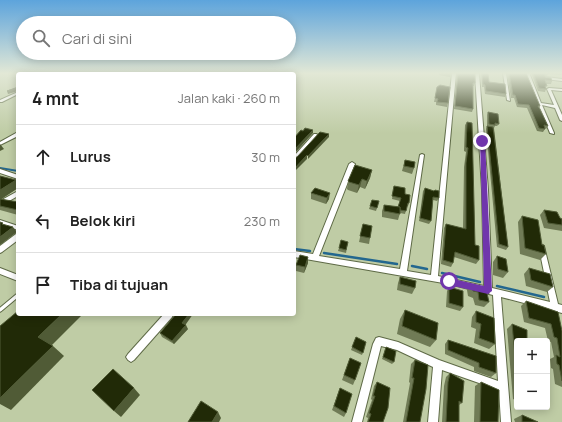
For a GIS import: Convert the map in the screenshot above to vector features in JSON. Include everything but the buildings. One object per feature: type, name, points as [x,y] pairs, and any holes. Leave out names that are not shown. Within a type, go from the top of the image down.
[{"type":"street","points":[[434,278],[452,93]]},
{"type":"street","points":[[478,93],[493,292],[506,422]]},
{"type":"street","points":[[508,93],[509,100]]},
{"type":"street","points":[[536,93],[552,133]]},
{"type":"street","points":[[550,93],[562,120]]},
{"type":"street","points":[[0,100],[16,94]]},
{"type":"street","points":[[0,100],[8,103]]},
{"type":"street","points":[[541,104],[556,107]]},
{"type":"street","points":[[0,144],[16,135]]},
{"type":"street","points":[[296,157],[316,135]]},
{"type":"street","points":[[403,273],[422,154]]},
{"type":"street","points":[[315,257],[352,164]]},
{"type":"street","points":[[0,171],[16,176]]},
{"type":"street","points":[[0,204],[16,194]]},
{"type":"street","points":[[0,222],[16,227]]},
{"type":"street","points":[[0,250],[16,238]]},
{"type":"street","points":[[296,254],[434,278],[558,308],[541,241]]},
{"type":"street","points":[[0,271],[16,277]]},
{"type":"street","points":[[131,357],[167,316]]},
{"type":"street","points":[[357,422],[379,341],[398,346],[438,364],[503,387]]},
{"type":"street","points":[[433,422],[438,364]]},
{"type":"lane","points":[[0,310],[16,297]]},
{"type":"waterway","points":[[0,168],[16,171]]},
{"type":"waterway","points":[[296,249],[310,251]]},
{"type":"waterway","points":[[324,253],[397,264]]},
{"type":"waterway","points":[[412,266],[427,269]]},
{"type":"waterway","points":[[442,273],[480,282]]},
{"type":"waterway","points":[[497,286],[544,297]]},
{"type":"route","points":[[449,281],[488,291],[482,141]]}]
